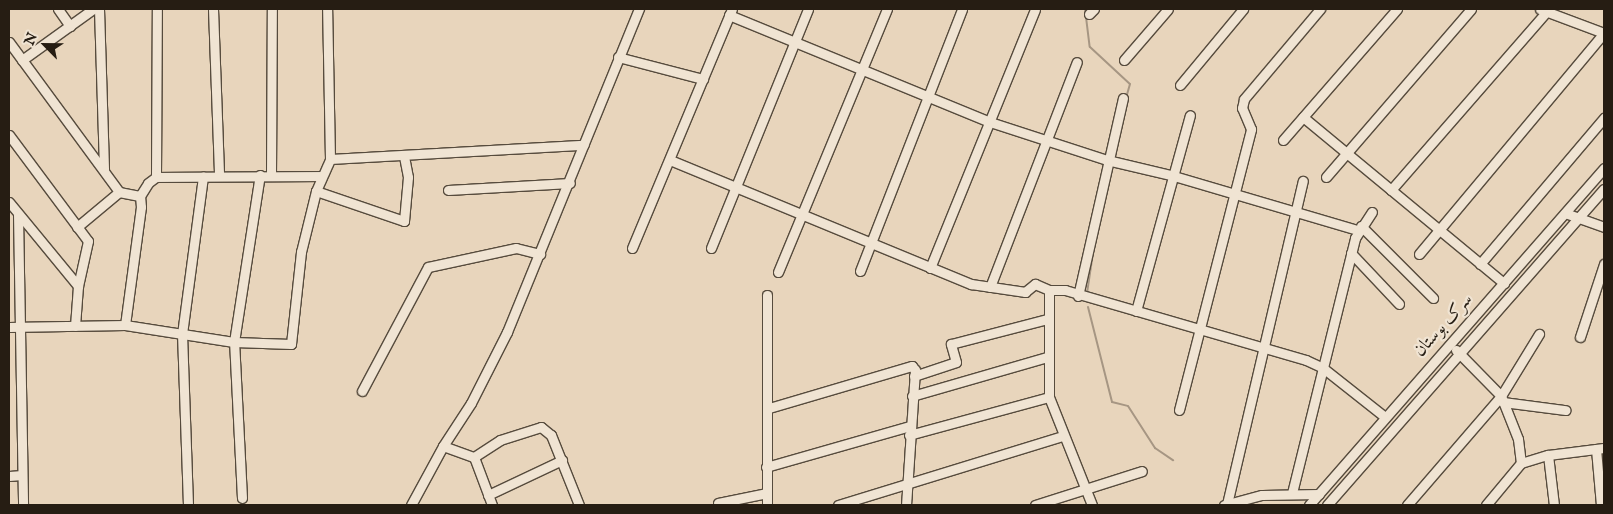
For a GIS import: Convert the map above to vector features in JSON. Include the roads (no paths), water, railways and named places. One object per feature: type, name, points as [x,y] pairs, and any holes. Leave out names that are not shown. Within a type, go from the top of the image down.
[{"type":"street","points":[[58,9],[70,26]]},
{"type":"street","points":[[22,60],[93,9]]},
{"type":"street","points":[[99,9],[104,170]]},
{"type":"street","points":[[156,177],[157,9]]},
{"type":"street","points":[[213,9],[219,176]]},
{"type":"street","points":[[271,175],[272,9]]},
{"type":"street","points":[[13,327],[125,325],[234,342],[291,344],[301,252],[316,190],[330,159],[327,9]]},
{"type":"street","points":[[411,505],[443,446],[470,403],[540,254],[639,9]]},
{"type":"street","points":[[711,248],[737,188],[808,9]]},
{"type":"street","points":[[778,272],[803,216],[887,9]]},
{"type":"street","points":[[860,271],[927,94],[962,9]]},
{"type":"street","points":[[930,268],[1034,9]]},
{"type":"street","points":[[1124,60],[1168,9]]},
{"type":"street","points":[[1180,85],[1244,9]]},
{"type":"street","points":[[1179,410],[1236,194],[1250,129],[1242,108],[1244,99],[1320,9]]},
{"type":"street","points":[[1283,140],[1397,9]]},
{"type":"street","points":[[1326,176],[1471,9]]},
{"type":"street","points":[[1391,190],[1543,10],[1604,33],[1419,254]]},
{"type":"street","points":[[632,248],[731,12],[793,44],[927,94],[990,122],[1107,160],[1174,176],[1359,228],[1433,298]]},
{"type":"street","points":[[9,42],[104,170],[118,192],[140,196]]},
{"type":"street","points":[[618,57],[703,79]]},
{"type":"street","points":[[990,287],[1077,62]]},
{"type":"street","points":[[1078,296],[1122,98]]},
{"type":"street","points":[[1136,311],[1190,115]]},
{"type":"street","points":[[1303,117],[1504,283]]},
{"type":"street","points":[[1480,264],[1604,118]]},
{"type":"street","points":[[9,135],[88,241],[78,286],[75,326]]},
{"type":"street","points":[[330,159],[584,145]]},
{"type":"street","points":[[316,190],[404,221],[408,177],[404,156]]},
{"type":"street","points":[[670,160],[971,284],[1025,292],[1035,284],[1049,290],[1065,290],[1078,296],[1201,330],[1323,368],[1385,417]]},
{"type":"street","name":"سرک بوستان","points":[[1309,505],[1604,168]]},
{"type":"street","points":[[242,498],[234,342],[260,175]]},
{"type":"street","points":[[188,505],[182,334],[203,176]]},
{"type":"street","points":[[125,325],[140,224],[140,196],[148,183],[156,177],[321,176]]},
{"type":"street","points":[[1303,181],[1225,505],[1262,494],[1319,494]]},
{"type":"street","points":[[448,190],[570,183]]},
{"type":"street","name":"سرک بوستان","points":[[1327,505],[1604,189]]},
{"type":"street","points":[[78,227],[118,192]]},
{"type":"street","points":[[9,202],[78,286]]},
{"type":"street","points":[[1292,493],[1351,252],[1359,228],[1372,212]]},
{"type":"street","points":[[1565,213],[1604,227]]},
{"type":"street","points":[[18,214],[13,327],[23,505]]},
{"type":"street","points":[[362,391],[428,267],[516,248],[540,254]]},
{"type":"street","points":[[1351,252],[1399,304]]},
{"type":"street","points":[[1580,337],[1604,264]]},
{"type":"street","points":[[1049,290],[1047,319],[1049,397],[1062,436],[1092,505]]},
{"type":"street","points":[[767,295],[769,408],[766,467],[767,505]]},
{"type":"street","points":[[914,376],[956,362],[951,344],[1047,319]]},
{"type":"street","points":[[1407,505],[1502,399],[1538,334]]},
{"type":"street","points":[[1449,345],[1460,354],[1502,399],[1518,439],[1521,463]]},
{"type":"street","points":[[912,396],[1047,357]]},
{"type":"street","points":[[769,408],[912,366],[914,376],[906,505]]},
{"type":"street","points":[[766,467],[1049,397]]},
{"type":"street","points":[[1502,399],[1565,410]]},
{"type":"street","points":[[474,457],[500,440],[541,427],[551,435],[579,505]]},
{"type":"street","points":[[838,505],[1062,436]]},
{"type":"street","points":[[443,446],[474,457]]},
{"type":"street","points":[[1487,505],[1521,463],[1548,455],[1600,449],[1601,505]]},
{"type":"street","points":[[1548,455],[1554,505]]},
{"type":"street","points":[[474,457],[492,505]]},
{"type":"street","points":[[488,495],[562,460]]},
{"type":"street","points":[[1035,505],[1142,471]]},
{"type":"street","points":[[9,476],[22,475]]},
{"type":"street","points":[[718,503],[766,493]]},
{"type":"waterway","points":[[1085,9],[1090,47],[1130,84],[1126,98]]},
{"type":"waterway","points":[[1105,197],[1111,173]]},
{"type":"waterway","points":[[1087,293],[1094,246]]},
{"type":"waterway","points":[[1088,307],[1112,402],[1128,406],[1155,448],[1173,460]]}]
